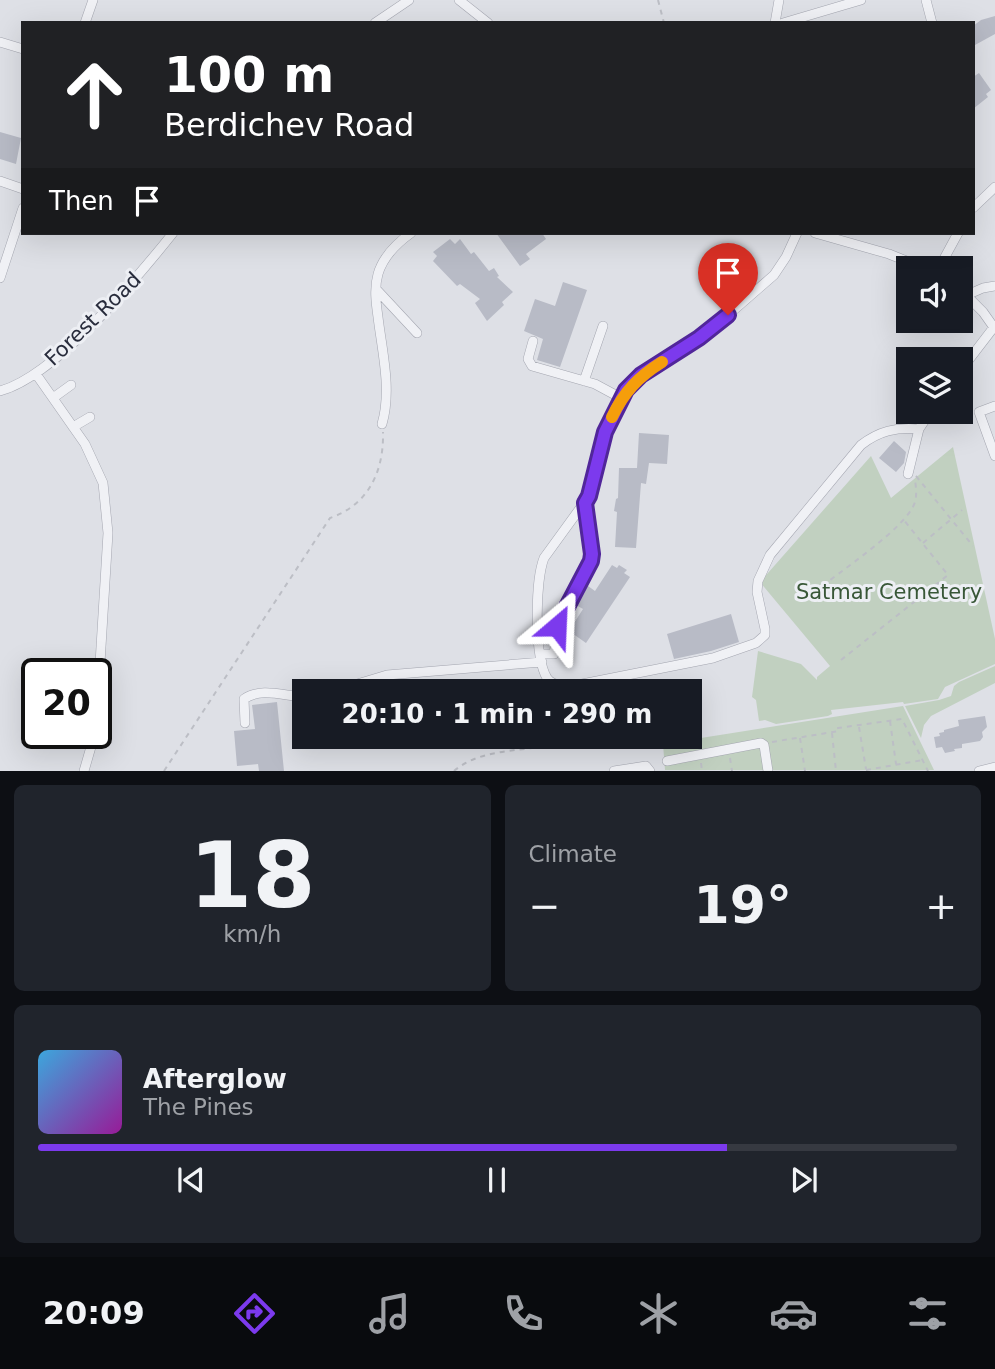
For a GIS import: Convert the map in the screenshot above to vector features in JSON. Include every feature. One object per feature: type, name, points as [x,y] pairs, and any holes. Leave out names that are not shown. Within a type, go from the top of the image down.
[{"type":"street","points":[[86,21],[93,0]]},
{"type":"street","points":[[378,21],[409,0]]},
{"type":"street","points":[[459,0],[485,21]]},
{"type":"street","points":[[775,21],[779,0]]},
{"type":"street","points":[[790,21],[861,0]]},
{"type":"street","points":[[926,0],[931,21]]},
{"type":"street","points":[[0,42],[21,48]]},
{"type":"street","points":[[0,181],[21,188]]},
{"type":"street","points":[[975,206],[995,187]]},
{"type":"street","points":[[0,278],[21,214]]},
{"type":"street","name":"Forest Road","points":[[0,391],[36,374],[144,270],[171,235]]},
{"type":"street","points":[[382,424],[386,405],[385,373],[376,289],[377,274],[387,256],[409,235]]},
{"type":"street","points":[[796,235],[774,275],[699,338],[641,375],[621,398],[605,432],[589,496],[544,558],[540,569],[537,620],[547,677],[552,683],[567,687],[684,665],[756,643],[765,635],[757,592],[758,581],[770,555],[861,445],[875,434],[902,428],[919,429]]},
{"type":"street","points":[[822,235],[896,256]]},
{"type":"street","points":[[946,256],[957,235]]},
{"type":"street","points":[[973,291],[995,286]]},
{"type":"street","points":[[376,289],[417,333]]},
{"type":"street","points":[[973,303],[995,328],[973,355]]},
{"type":"street","points":[[584,381],[603,326]]},
{"type":"street","points":[[533,341],[528,359],[532,366],[584,381],[621,398]]},
{"type":"street","points":[[36,374],[85,444],[103,484],[108,533],[100,658]]},
{"type":"street","points":[[53,398],[71,385]]},
{"type":"street","points":[[995,406],[979,412],[995,456]]},
{"type":"street","points":[[73,427],[90,416]]},
{"type":"street","points":[[908,474],[922,424]]},
{"type":"street","points":[[376,679],[542,658],[554,654],[559,620],[591,561],[585,503]]},
{"type":"street","points":[[246,723],[244,699],[252,693],[292,698]]},
{"type":"street","points":[[667,761],[763,743],[768,771]]},
{"type":"street","points":[[84,771],[90,749]]},
{"type":"street","points":[[614,771],[646,766],[650,771]]},
{"type":"street","points":[[979,771],[995,767]]},
{"type":"path","points":[[658,0],[663,21]]},
{"type":"path","points":[[164,771],[330,518],[349,510],[368,492],[379,467],[383,446],[382,424]]},
{"type":"path","points":[[815,592],[885,537],[902,519],[914,505],[915,476],[973,545]]},
{"type":"path","points":[[923,543],[962,510]]},
{"type":"path","points":[[841,660],[948,575],[902,519]]},
{"type":"path","points":[[763,743],[839,731],[838,726],[859,727],[902,719],[928,771]]},
{"type":"path","points":[[890,721],[896,765]]},
{"type":"path","points":[[859,727],[866,770],[924,760]]},
{"type":"path","points":[[831,732],[836,771]]},
{"type":"path","points":[[800,738],[805,771]]},
{"type":"path","points":[[454,771],[463,762],[476,757],[528,749]]},
{"type":"path","points":[[729,749],[732,771]]},
{"type":"green space","name":"Satmar Cemetery","points":[[953,447],[995,639],[995,664],[945,687],[938,699],[831,710],[832,714],[828,716],[776,724],[759,721],[756,700],[752,697],[758,651],[801,664],[817,680],[830,666],[760,582],[871,456],[891,498]]},
{"type":"green space","points":[[995,666],[995,683],[931,716],[924,725],[921,738],[905,706],[951,696],[954,686],[959,682]]},
{"type":"green space","points":[[903,706],[934,770],[665,770],[663,749],[702,749],[702,738]]},
{"type":"building","points":[[995,16],[995,34],[975,45],[975,24]]},
{"type":"building","points":[[979,73],[991,90],[986,94],[988,97],[975,107],[975,76]]},
{"type":"building","points":[[0,132],[21,138],[16,164],[0,159]]},
{"type":"building","points":[[497,235],[543,235],[546,239],[526,254],[530,259],[520,266]]},
{"type":"building","points":[[450,239],[455,244],[460,239],[489,271],[494,268],[499,276],[497,277],[513,292],[487,321],[475,303],[480,299],[460,284],[457,286],[433,261],[437,256],[433,252]]},
{"type":"building","points":[[563,282],[587,290],[560,367],[537,360],[543,339],[524,331],[535,299],[555,306]]},
{"type":"building","points":[[639,433],[669,435],[667,464],[649,463],[646,484],[641,483],[636,548],[615,547],[617,512],[614,511],[618,498],[619,468],[637,468]]},
{"type":"building","points":[[894,441],[906,452],[904,463],[896,472],[879,458]]},
{"type":"building","points":[[612,565],[617,568],[619,565],[627,570],[624,573],[630,577],[586,643],[569,631],[583,609],[576,605],[588,586],[595,591]]},
{"type":"building","points":[[731,614],[739,642],[674,659],[667,634]]},
{"type":"building","points":[[277,702],[284,771],[259,771],[258,764],[237,766],[234,731],[255,729],[252,705]]},
{"type":"building","points":[[985,716],[987,727],[982,732],[980,741],[962,744],[962,748],[945,753],[942,747],[936,748],[934,737],[940,736],[939,733],[944,730],[959,726],[958,720]]},
{"type":"slow traffic","points":[[612,417],[626,390],[641,375],[662,362]]},
{"type":"route","points":[[557,626],[591,561],[585,503],[605,432],[621,398],[641,375],[699,338],[728,315]]}]
